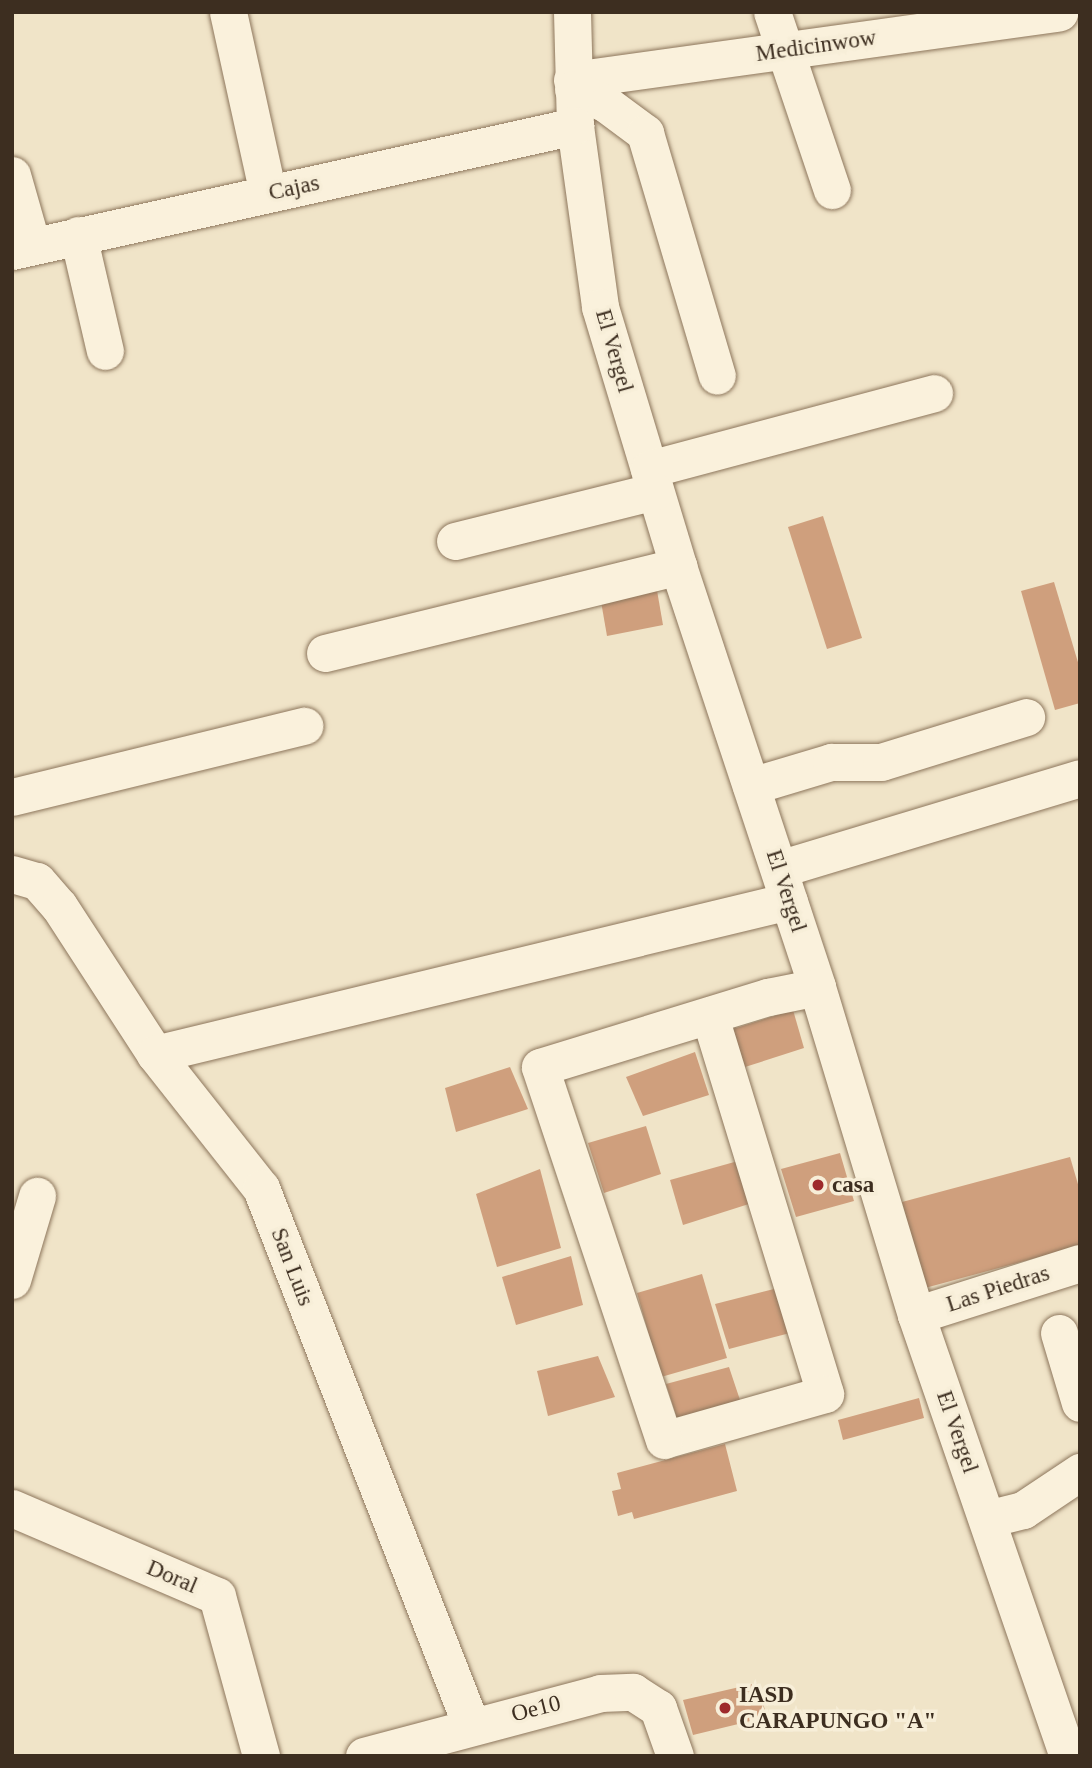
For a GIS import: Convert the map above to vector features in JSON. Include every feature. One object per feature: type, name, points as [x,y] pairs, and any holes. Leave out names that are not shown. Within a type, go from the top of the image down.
[{"type":"street","points":[[228,12],[268,194]]},
{"type":"street","name":"El Vergel","points":[[572,12],[575,126],[600,307],[678,566],[817,987],[916,1315],[1068,1756]]},
{"type":"street","points":[[772,12],[832,190]]},
{"type":"street","name":"Medicinwow","points":[[573,84],[1059,12]]},
{"type":"street","points":[[573,84],[645,133],[718,376]]},
{"type":"street","name":"Cajas","points":[[22,248],[575,126]]},
{"type":"street","points":[[12,175],[22,248]]},
{"type":"street","points":[[78,234],[105,351]]},
{"type":"street","points":[[455,541],[934,393]]},
{"type":"street","points":[[324,653],[678,566]]},
{"type":"street","points":[[751,786],[831,762],[881,762],[1026,717]]},
{"type":"street","points":[[12,797],[304,726]]},
{"type":"street","points":[[155,1054],[784,885],[1080,778]]},
{"type":"street","name":"San Luis","points":[[12,874],[37,881],[59,906],[155,1054],[261,1188],[471,1724]]},
{"type":"street","points":[[710,1017],[825,1394],[664,1440],[540,1067],[710,1017],[768,996],[817,987]]},
{"type":"street","points":[[12,1280],[37,1196]]},
{"type":"street","name":"Las Piedras","points":[[916,1315],[1080,1263]]},
{"type":"street","points":[[1059,1333],[1080,1403]]},
{"type":"street","points":[[987,1520],[1023,1510],[1080,1472]]},
{"type":"street","name":"Doral","points":[[12,1508],[217,1596],[261,1756]]},
{"type":"street","name":"Oe10","points":[[364,1756],[471,1724],[600,1693],[633,1692],[657,1708],[675,1756]]},
{"type":"building","points":[[823,516],[862,638],[827,649],[788,527]]},
{"type":"building","points":[[655,579],[663,625],[607,636],[599,590]]},
{"type":"building","points":[[1054,582],[1080,669],[1080,703],[1055,710],[1021,591]]},
{"type":"building","points":[[793,1010],[804,1048],[745,1067],[733,1029]]},
{"type":"building","points":[[695,1052],[709,1095],[643,1116],[626,1077]]},
{"type":"building","points":[[510,1067],[528,1109],[456,1132],[445,1088]]},
{"type":"building","points":[[646,1126],[661,1174],[604,1193],[588,1143]]},
{"type":"building","name":"casa","points":[[840,1153],[854,1201],[796,1217],[781,1169]]},
{"type":"building","points":[[1070,1157],[1080,1191],[1080,1246],[925,1288],[902,1202]]},
{"type":"building","points":[[738,1161],[752,1203],[683,1225],[670,1180]]},
{"type":"building","points":[[540,1169],[561,1248],[497,1267],[476,1194]]},
{"type":"building","points":[[571,1256],[583,1305],[516,1325],[502,1277]]},
{"type":"building","points":[[702,1274],[727,1358],[661,1377],[637,1293]]},
{"type":"building","points":[[778,1288],[790,1333],[729,1349],[715,1304]]},
{"type":"building","points":[[598,1356],[615,1397],[548,1416],[537,1371]]},
{"type":"building","points":[[729,1367],[744,1412],[680,1428],[666,1384]]},
{"type":"building","points":[[919,1398],[924,1418],[843,1440],[838,1420]]},
{"type":"building","points":[[725,1444],[737,1491],[634,1519],[632,1512],[618,1516],[612,1491],[621,1489],[617,1473]]},
{"type":"building","name":"IASD CARAPUNGO \"A\"","points":[[757,1683],[767,1717],[693,1735],[683,1700]]},
{"type":"place","name":"casa","points":[[818,1185]]},
{"type":"place","name":"IASD CARAPUNGO \"A\"","points":[[725,1708]]}]
